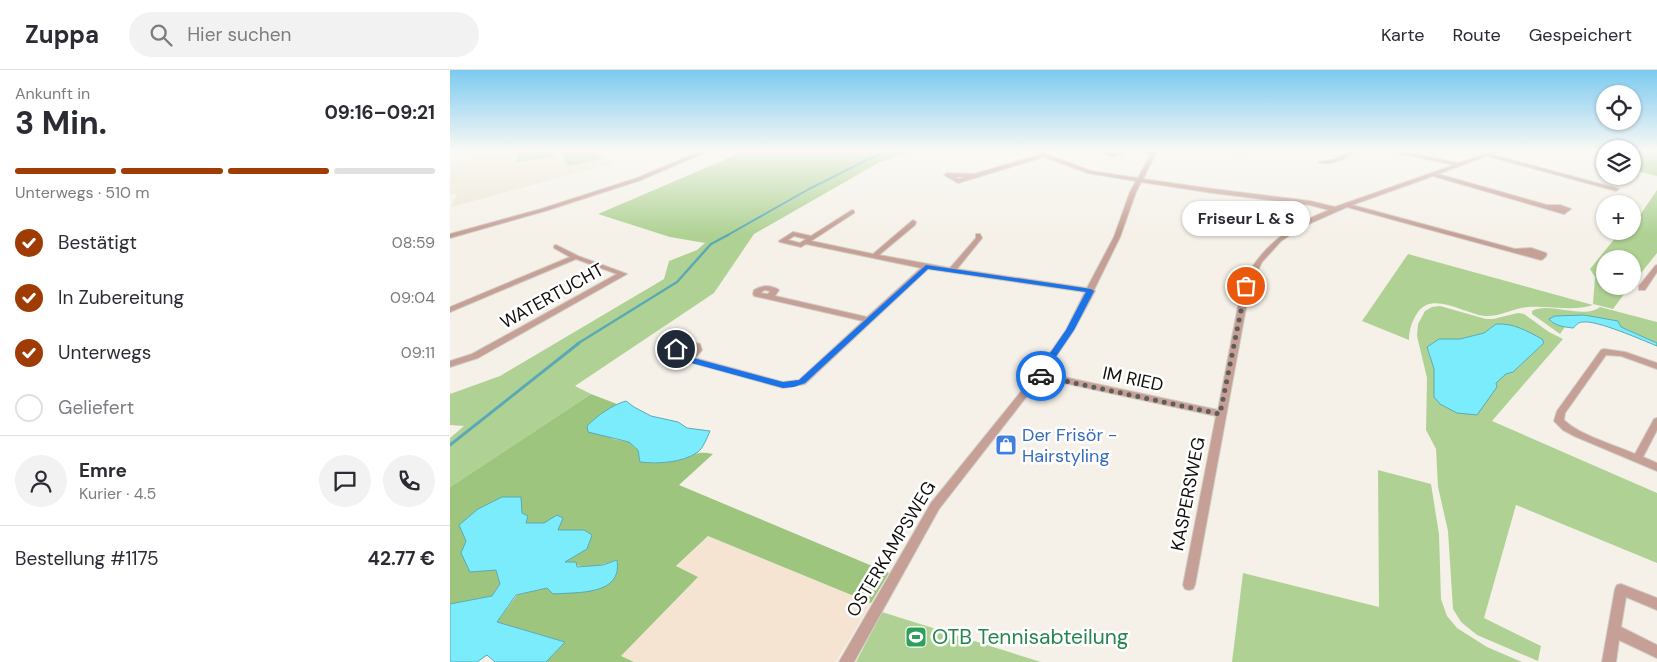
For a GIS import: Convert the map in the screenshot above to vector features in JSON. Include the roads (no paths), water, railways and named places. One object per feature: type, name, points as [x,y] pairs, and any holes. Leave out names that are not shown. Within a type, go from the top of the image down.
[{"type":"street","points":[[450,236],[543,210],[640,179]]},
{"type":"street","points":[[1133,179],[1310,203],[1334,209]]},
{"type":"street","name":"KASPERSWEG","points":[[1188,585],[1246,286],[1252,271],[1278,241],[1297,228],[1334,209],[1420,179]]},
{"type":"street","points":[[1449,179],[1547,208]]},
{"type":"street","points":[[1578,179],[1616,189]]},
{"type":"street","name":"OSTERKAMPSWEG","points":[[846,662],[935,506],[1039,375],[1070,330],[1117,237],[1133,192],[1141,180]]},
{"type":"street","points":[[1345,205],[1515,251]]},
{"type":"street","points":[[852,212],[808,240],[873,257],[926,267],[1091,291]]},
{"type":"street","points":[[873,257],[913,222]]},
{"type":"street","points":[[952,271],[978,238],[978,235]]},
{"type":"street","name":"WATERTUCHT","points":[[450,364],[474,356],[623,274],[576,257],[556,247]]},
{"type":"street","name":"WATERTUCHT","points":[[450,310],[576,257]]},
{"type":"street","points":[[691,361],[783,385],[802,382],[926,267]]},
{"type":"street","points":[[1642,288],[1657,267]]},
{"type":"street","points":[[770,297],[870,320]]},
{"type":"street","points":[[1657,366],[1622,354],[1604,352],[1560,413],[1560,420],[1566,428],[1657,467]]},
{"type":"street","name":"IM RIED","points":[[1039,375],[1220,414]]},
{"type":"street","points":[[1637,459],[1657,421]]},
{"type":"street","points":[[1609,662],[1621,589],[1657,604]]},
{"type":"street","points":[[1614,631],[1657,652]]},
{"type":"water","points":[[1584,315],[1618,321],[1621,327],[1657,343],[1657,346],[1620,331],[1590,322],[1581,322],[1573,328],[1557,325],[1549,319],[1555,316]]},
{"type":"water","points":[[1496,324],[1520,328],[1542,339],[1544,343],[1513,372],[1506,374],[1496,383],[1497,387],[1477,415],[1457,413],[1440,404],[1434,397],[1434,369],[1427,347],[1439,339],[1460,339],[1484,333]]},
{"type":"water","points":[[626,401],[651,416],[678,422],[687,428],[710,431],[705,443],[692,456],[670,462],[640,462],[638,450],[629,442],[588,432],[587,426],[596,418],[610,408]]},
{"type":"water","points":[[502,497],[521,497],[522,513],[528,516],[526,523],[544,523],[557,515],[563,518],[558,530],[584,530],[592,535],[587,549],[565,562],[576,562],[577,567],[603,565],[617,560],[617,572],[613,580],[606,586],[596,590],[553,594],[547,588],[516,595],[497,622],[565,642],[546,662],[495,662],[487,655],[477,662],[450,662],[450,604],[492,596],[500,584],[496,570],[470,572],[461,553],[466,541],[459,525],[478,509]]},
{"type":"waterway","points":[[726,236],[830,179]]},
{"type":"waterway","points":[[577,344],[677,282],[711,244],[728,235]]},
{"type":"waterway","points":[[450,445],[579,343]]},
{"type":"place","name":"Friseur L & S","points":[[1246,286]]},
{"type":"place","name":"Der Frisör - Hairstyling","points":[[1006,445]]},
{"type":"place","name":"OTB Tennisabteilung","points":[[916,637]]}]
